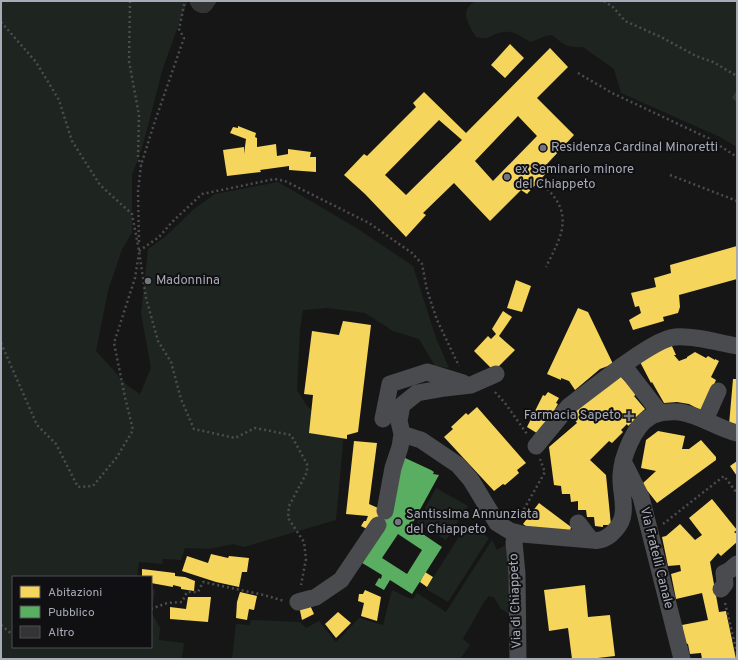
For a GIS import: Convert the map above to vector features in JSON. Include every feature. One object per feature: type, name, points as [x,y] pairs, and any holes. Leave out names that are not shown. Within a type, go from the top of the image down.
[{"type":"street","points":[[536,446],[569,406],[623,365],[652,346],[674,337],[692,338],[737,346]]},
{"type":"street","points":[[623,365],[660,413]]},
{"type":"street","points":[[383,419],[390,384],[427,372],[483,380]]},
{"type":"street","points":[[298,602],[316,597],[341,580],[382,518],[393,468],[400,447],[402,434],[399,421],[402,405],[417,393],[483,380]]},
{"type":"street","points":[[705,420],[718,391]]},
{"type":"street","points":[[402,434],[422,440],[458,465],[471,480],[497,523],[510,531],[522,534],[600,540],[611,535],[623,515],[620,476],[623,461],[634,435],[650,417],[660,413],[680,412],[737,433]]},
{"type":"street","name":"Via Fratelli Canale","points":[[623,461],[641,497],[682,659]]},
{"type":"street","points":[[578,523],[591,540]]},
{"type":"street","name":"Via di Chiappeto","points":[[514,542],[517,574],[518,659]]},
{"type":"street","points":[[721,589],[725,584],[724,573],[737,564]]},
{"type":"path","points":[[130,1],[129,61],[139,115],[138,158],[141,165]]},
{"type":"path","points":[[1,342],[37,425],[56,444],[78,487],[93,486],[117,457],[133,430],[124,397],[114,344],[135,278],[140,251],[138,191],[141,165],[184,38],[179,29],[185,1]]},
{"type":"path","points":[[604,1],[613,7],[625,21],[696,56],[713,62],[737,76]]},
{"type":"path","points":[[1,22],[36,62],[59,100],[72,141],[100,184],[132,214],[140,251],[146,298],[158,341],[171,362],[180,399],[194,429],[235,438],[255,428],[291,434],[307,464],[307,472],[289,506],[288,518],[304,542],[306,559],[298,602],[287,602],[203,582],[198,592],[187,592],[182,602],[167,603],[152,609]]},
{"type":"path","points":[[578,73],[612,93],[708,138],[737,157]]},
{"type":"path","points":[[670,175],[737,201]]},
{"type":"path","points":[[140,251],[159,237],[172,222],[202,194],[274,179],[285,181],[369,223],[412,253],[422,264],[427,290],[436,320],[458,365],[483,380]]},
{"type":"path","points":[[540,182],[555,199],[562,214],[562,233],[546,267]]},
{"type":"path","points":[[650,534],[724,476],[737,493]]},
{"type":"path","points":[[721,589],[737,652]]},
{"type":"path","points":[[1,625],[12,634]]},
{"type":"shaded area","points":[[1,1],[188,1],[163,68],[142,148],[132,175],[132,233],[122,249],[108,291],[96,351],[127,385],[140,394],[151,368],[141,313],[148,249],[166,236],[194,209],[215,194],[278,182],[355,227],[413,266],[436,338],[449,368],[435,366],[419,339],[393,331],[365,313],[328,308],[303,310],[300,329],[297,390],[307,406],[324,421],[345,421],[336,520],[244,547],[233,544],[209,549],[185,548],[181,560],[163,559],[162,564],[139,562],[137,576],[12,576],[12,648],[152,648],[152,613],[160,628],[159,640],[184,643],[182,658],[187,659],[1,659]]},
{"type":"shaded area","points":[[477,1],[737,1],[737,147],[720,137],[621,93],[614,69],[583,47],[566,45],[552,35],[531,42],[511,32],[500,33],[484,38],[476,37],[466,17],[466,12],[471,4]]},
{"type":"shaded area","points":[[436,488],[468,506],[446,540],[417,523]]},
{"type":"shaded area","points":[[467,524],[489,538],[448,602],[426,589]]},
{"type":"shaded area","points":[[492,540],[497,550],[510,542],[514,617],[501,609],[494,597],[489,596],[463,639],[470,645],[460,659],[232,659],[236,624],[250,625],[251,620],[300,622],[306,628],[319,621],[336,642],[359,618],[383,625],[392,590],[411,599],[414,598],[417,593],[446,612]]},
{"type":"shaded area","points":[[152,589],[155,590],[152,613]]},
{"type":"building: Abitazioni","points":[[510,44],[524,58],[505,78],[491,65]]},
{"type":"building: Abitazioni","points":[[550,48],[568,67],[537,98],[574,135],[547,164],[550,169],[527,194],[521,190],[490,221],[454,183],[423,213],[426,215],[406,237],[365,194],[344,175],[364,154],[367,156],[416,107],[413,103],[424,92],[466,133]],"holes":[[[518,116],[537,136],[493,181],[475,161]],[[439,120],[462,140],[406,195],[385,175]]]},
{"type":"building: Abitazioni","points":[[238,126],[256,133],[255,137],[257,138],[257,147],[276,144],[277,156],[288,154],[288,149],[311,152],[310,157],[316,157],[316,172],[289,170],[289,166],[260,170],[261,172],[227,176],[223,150],[244,147],[244,154],[246,139],[230,133],[233,127],[238,128]]},
{"type":"building: Abitazioni","points":[[737,246],[737,279],[679,295],[680,307],[678,313],[663,317],[664,321],[633,330],[629,320],[641,313],[639,306],[635,307],[631,293],[656,287],[654,278],[671,273],[670,265]]},
{"type":"building: Abitazioni","points":[[516,280],[531,286],[522,312],[507,308]]},
{"type":"building: Abitazioni","points":[[578,308],[588,312],[613,364],[600,369],[575,390],[569,381],[561,378],[561,380],[547,374]]},
{"type":"building: Abitazioni","points":[[503,311],[512,317],[499,336],[515,350],[494,371],[474,351],[488,336],[491,339],[496,334],[492,329]]},
{"type":"building: Abitazioni","points":[[343,321],[371,325],[358,432],[347,435],[347,439],[309,433],[313,395],[304,394],[312,331],[339,335]]},
{"type":"building: Abitazioni","points":[[671,344],[676,355],[674,355],[679,361],[687,358],[695,352],[706,358],[708,356],[719,361],[711,377],[716,380],[702,411],[689,404],[677,402],[664,403],[639,360]]},
{"type":"building: Abitazioni","points":[[620,376],[637,394],[634,396],[645,409],[628,426],[627,424],[621,430],[623,432],[612,443],[609,441],[590,460],[606,475],[611,525],[603,525],[603,527],[595,526],[594,517],[587,517],[586,510],[578,510],[578,501],[571,502],[570,494],[562,494],[561,486],[554,485],[549,447],[577,423],[571,415]]},
{"type":"building: Abitazioni","points":[[733,379],[737,379],[737,426],[729,425]]},
{"type":"building: Abitazioni","points":[[548,392],[559,398],[556,403],[558,404],[540,435],[527,427],[543,395],[545,396]]},
{"type":"building: Abitazioni","points":[[477,407],[526,463],[517,470],[519,473],[505,485],[503,484],[494,491],[444,437],[453,429],[451,427],[466,413],[468,415]]},
{"type":"building: Abitazioni","points":[[658,431],[685,436],[682,449],[689,449],[701,440],[716,457],[716,460],[657,503],[642,484],[656,471],[641,468],[646,440]]},
{"type":"building: Abitazioni","points":[[354,441],[377,443],[369,504],[387,512],[386,519],[382,526],[369,530],[361,526],[364,521],[366,521],[368,516],[346,514]]},
{"type":"building: Abitazioni","points":[[737,461],[737,476],[730,466]]},
{"type":"building: Abitazioni","points":[[712,499],[737,530],[734,532],[737,534],[737,542],[721,556],[718,553],[710,562],[719,612],[726,611],[736,659],[702,659],[701,653],[690,654],[688,644],[685,643],[682,625],[708,620],[702,593],[676,599],[671,574],[681,571],[680,565],[668,566],[662,537],[666,536],[680,524],[695,540],[702,535],[689,518]]},
{"type":"building: Abitazioni","points":[[539,503],[571,527],[569,536],[532,530],[523,524]]},
{"type":"building: Abitazioni","points":[[211,554],[228,558],[229,556],[249,558],[247,572],[242,572],[239,587],[216,582],[182,571],[187,556],[208,563]]},
{"type":"building: Abitazioni","points":[[142,569],[175,573],[175,576],[185,577],[195,581],[194,591],[181,589],[181,587],[173,585],[173,587],[152,583],[152,576],[142,576]]},
{"type":"building: Abitazioni","points":[[425,572],[433,577],[427,587],[420,582]]},
{"type":"building: Abitazioni","points":[[585,585],[588,617],[610,615],[615,656],[572,659],[568,628],[549,631],[544,590]]},
{"type":"building: Abitazioni","points":[[365,590],[381,597],[377,621],[361,616],[364,603],[358,601],[359,594],[363,594]]},
{"type":"building: Abitazioni","points":[[240,592],[257,596],[254,610],[249,609],[247,620],[236,618],[237,602]]},
{"type":"building: Abitazioni","points":[[188,597],[211,597],[208,622],[170,619],[170,607],[186,609]]},
{"type":"building: Abitazioni","points":[[309,603],[314,614],[302,620],[299,606]]},
{"type":"building: Abitazioni","points":[[338,612],[351,623],[336,638],[325,624]]},
{"type":"building: Pubblico","name":"Santissima Annunziata del Chiappeto","points":[[403,457],[431,470],[434,472],[433,474],[439,475],[411,526],[442,547],[412,594],[390,580],[384,590],[375,585],[379,578],[381,579],[382,575],[359,561],[386,519]],"holes":[[[398,534],[422,550],[407,574],[382,558]]]},
{"type":"building: Altro","points":[[190,1],[217,1],[207,13],[200,13],[194,10],[190,4]]},
{"type":"building: Altro","points":[[737,90],[737,102],[732,98]]},
{"type":"place","name":"Residenza Cardinal Minoretti","points":[[543,148]]},
{"type":"place","name":"ex Seminario minore del Chiappeto","points":[[507,177]]},
{"type":"place","name":"Madonnina","points":[[148,281]]},
{"type":"place","name":"Farmacia Sapeto","points":[[629,416]]},
{"type":"place","name":"Santissima Annunziata del Chiappeto","points":[[398,522]]}]
